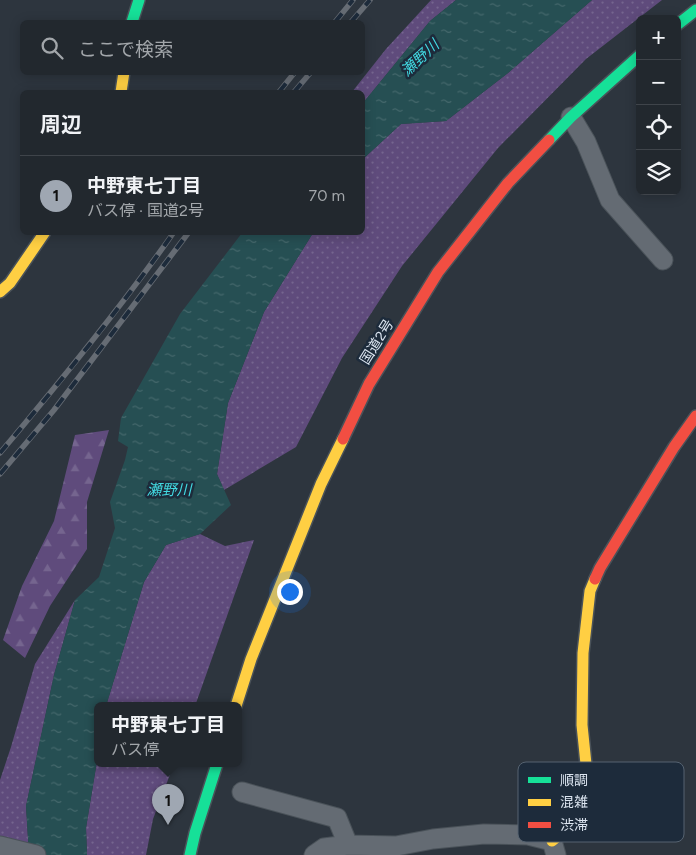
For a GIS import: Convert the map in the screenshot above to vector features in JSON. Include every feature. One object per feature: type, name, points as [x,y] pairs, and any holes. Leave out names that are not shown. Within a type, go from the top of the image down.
[{"type":"main road","points":[[133,20],[139,0]]},
{"type":"main road","points":[[681,21],[696,10]]},
{"type":"main road","name":"国道2号","points":[[237,702],[251,659],[321,484],[369,384],[438,272],[508,183],[571,116],[636,59]]},
{"type":"main road","points":[[121,90],[124,75]]},
{"type":"main road","points":[[0,292],[10,283],[42,235]]},
{"type":"main road","points":[[586,762],[582,725],[583,653],[590,591],[600,568],[674,447],[696,416]]},
{"type":"main road","points":[[190,855],[216,767]]},
{"type":"street","points":[[571,116],[586,142],[610,200],[663,260]]},
{"type":"street","points":[[242,792],[337,818],[348,844]]},
{"type":"street","points":[[314,855],[324,848],[348,844],[396,846],[484,834],[518,834]]},
{"type":"street","points":[[543,842],[554,848]]},
{"type":"street","points":[[0,846],[36,855]]},
{"type":"green space","points":[[431,0],[456,0],[430,21],[365,101],[365,90],[354,90],[386,49]]},
{"type":"green space","points":[[592,0],[662,0],[643,15],[636,15],[636,20],[586,59],[498,148],[402,266],[342,358],[296,447],[224,490],[217,474],[228,403],[264,312],[312,235],[365,235],[365,157],[401,124],[446,121],[508,73]]},
{"type":"green space","points":[[109,430],[87,502],[87,549],[50,606],[25,658],[3,640],[22,586],[54,521],[75,435]]},
{"type":"green space","points":[[200,534],[225,546],[254,540],[196,702],[107,702],[144,582],[166,545]]},
{"type":"green space","points":[[75,600],[54,675],[26,806],[29,855],[0,855],[0,780],[35,664]]},
{"type":"green space","points":[[96,767],[173,767],[153,819],[146,855],[87,855],[86,828]]},
{"type":"water","name":"瀬野川","points":[[456,0],[592,0],[508,73],[446,121],[401,124],[365,157],[365,101],[430,21]]},
{"type":"water","name":"瀬野川","points":[[240,235],[312,235],[264,312],[228,403],[217,474],[231,505],[200,534],[166,545],[144,582],[107,702],[94,702],[94,767],[96,767],[86,828],[87,855],[29,855],[26,806],[54,675],[75,600],[99,577],[115,528],[110,502],[128,447],[118,441],[121,418],[180,314]]},
{"type":"railway","points":[[337,20],[353,0]]},
{"type":"railway","points":[[353,20],[370,0]]},
{"type":"railway","points":[[281,90],[293,75]]},
{"type":"railway","points":[[296,90],[308,75]]},
{"type":"railway","points":[[0,453],[89,345],[172,235]]},
{"type":"railway","points":[[0,474],[54,410],[187,235]]},
{"type":"traffic: fast","points":[[133,20],[139,0]]},
{"type":"traffic: fast","points":[[681,22],[696,10]]},
{"type":"traffic: fast","points":[[549,140],[571,117],[636,59]]},
{"type":"traffic: fast","points":[[190,855],[216,767]]},
{"type":"traffic: slow","points":[[121,90],[124,75]]},
{"type":"traffic: slow","points":[[0,292],[10,283],[43,235]]},
{"type":"traffic: slow","points":[[237,702],[251,659],[321,484],[343,439]]},
{"type":"traffic: slow","points":[[586,762],[582,725],[583,653],[590,591],[595,579]]},
{"type":"traffic: jam","points":[[343,439],[369,384],[438,272],[508,183],[549,140]]},
{"type":"traffic: jam","points":[[595,579],[674,447],[696,416]]},
{"type":"place","name":"中野東七丁目","points":[[168,825]]}]
